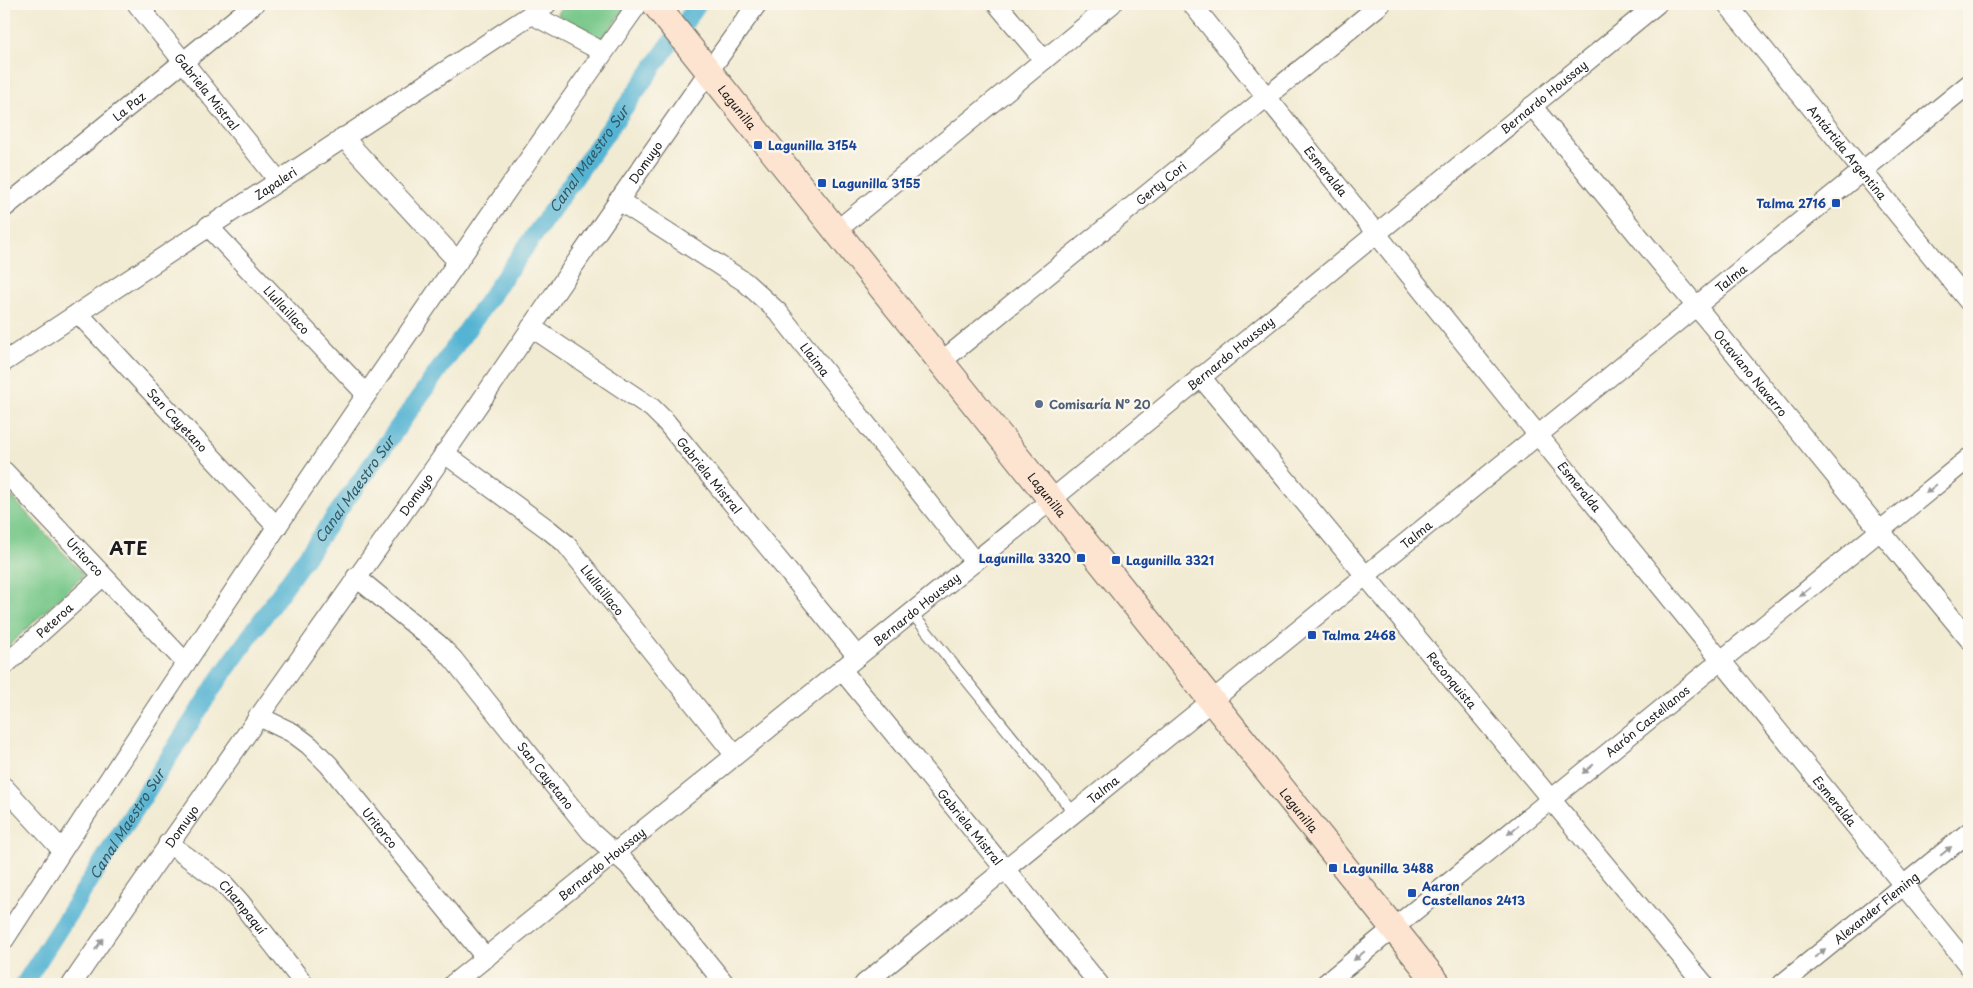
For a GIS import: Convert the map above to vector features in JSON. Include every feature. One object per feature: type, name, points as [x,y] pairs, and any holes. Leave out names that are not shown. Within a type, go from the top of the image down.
[{"type":"main road","name":"Lagunilla","points":[[655,4],[1438,984]]},
{"type":"street","name":"Gabriela Mistral","points":[[137,4],[278,180]]},
{"type":"street","name":"La Paz","points":[[4,208],[254,4]]},
{"type":"street","name":"Zapaleri","points":[[4,362],[547,4]]},
{"type":"street","points":[[4,940],[366,394],[638,4]]},
{"type":"street","name":"Domuyo","points":[[72,984],[168,843],[444,453],[618,200],[757,4]]},
{"type":"street","points":[[997,4],[1044,60]]},
{"type":"street","points":[[836,231],[1112,4]]},
{"type":"street","name":"Esmeralda","points":[[1192,4],[1538,436],[1969,966]]},
{"type":"street","name":"Gerty Cori","points":[[942,361],[1381,4]]},
{"type":"street","name":"Bernardo Houssay","points":[[454,984],[1658,4]]},
{"type":"street","name":"Antártida Argentina","points":[[1727,4],[1969,302]]},
{"type":"street","points":[[531,14],[603,52]]},
{"type":"street","name":"Talma","points":[[864,984],[1969,84]]},
{"type":"street","name":"Octaviano Navarro","points":[[1532,106],[1969,639]]},
{"type":"street","points":[[343,137],[458,262]]},
{"type":"street","name":"Llaima","points":[[618,200],[745,282],[778,312],[974,562]]},
{"type":"street","name":"Llullaillaco","points":[[208,226],[366,394]]},
{"type":"street","name":"San Cayetano","points":[[78,313],[277,528]]},
{"type":"street","name":"Gabriela Mistral","points":[[531,327],[652,408],[666,422],[856,656]]},
{"type":"street","name":"Reconquista","points":[[1200,376],[1704,984]]},
{"type":"street","name":"Llullaillaco","points":[[444,453],[564,543],[735,755]]},
{"type":"street","name":"Aarón Castellanos","points":[[1325,984],[1969,458]]},
{"type":"street","name":"Uritorco","points":[[6,477],[186,663]]},
{"type":"street","name":"Peteroa","points":[[4,666],[103,576]]},
{"type":"street","name":"San Cayetano","points":[[356,577],[438,644],[453,659],[591,832],[629,866],[725,984]]},
{"type":"street","name":"Gabriela Mistral","points":[[841,669],[1099,984]]},
{"type":"street","name":"Uritorco","points":[[258,716],[293,733],[309,745],[329,765],[486,958]]},
{"type":"street","points":[[4,787],[62,850]]},
{"type":"street","name":"Alexander Fleming","points":[[1782,984],[1969,832]]},
{"type":"street","name":"Champaquí","points":[[168,843],[223,883],[304,984]]},
{"type":"lane","points":[[911,612],[1074,813]]},
{"type":"green space","points":[[565,4],[628,4],[603,38],[597,38],[561,19],[558,13]]},
{"type":"green space","points":[[10,495],[84,575],[4,650],[4,501]]},
{"type":"waterway","name":"Canal Maestro Sur","points":[[24,984],[213,688],[698,4]]},
{"type":"place","name":"Lagunilla 3154","points":[[758,145]]},
{"type":"place","name":"Lagunilla 3155","points":[[822,183]]},
{"type":"place","name":"Talma 2716","points":[[1836,203]]},
{"type":"place","name":"Comisaría N° 20","points":[[1039,404]]},
{"type":"place","name":"Lagunilla 3320","points":[[1081,558]]},
{"type":"place","name":"Lagunilla 3321","points":[[1116,560]]},
{"type":"place","name":"Talma 2468","points":[[1312,635]]},
{"type":"place","name":"Lagunilla 3488","points":[[1333,868]]},
{"type":"place","name":"Aaron Castellanos 2413","points":[[1412,893]]},
{"type":"district","name":"ATE","points":[[129,547]]}]
